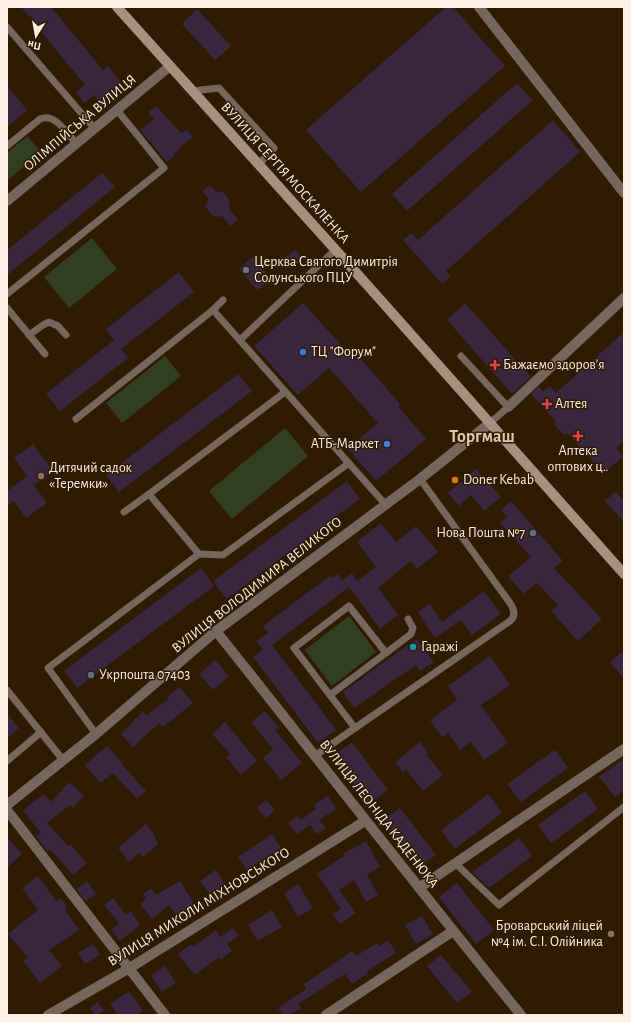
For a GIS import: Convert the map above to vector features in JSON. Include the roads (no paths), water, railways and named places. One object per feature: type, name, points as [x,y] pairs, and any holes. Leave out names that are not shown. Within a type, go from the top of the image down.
[{"type":"main road","name":"ВУЛИЦЯ СЕРГІЯ МОСКАЛЕНКА","points":[[116,7],[259,164],[624,574]]},
{"type":"street","points":[[478,7],[624,193]]},
{"type":"street","name":"ОЛІМПІЙСЬКА ВУЛИЦЯ","points":[[7,201],[170,66]]},
{"type":"street","points":[[508,407],[624,298]]},
{"type":"street","name":"ВУЛИЦЯ ВОЛОДИМИРА ВЕЛИКОГО","points":[[7,805],[96,734],[216,631],[420,479],[490,422]]},
{"type":"street","name":"ВУЛИЦЯ ЛЕОНІДА КАДЕНЮКА","points":[[216,631],[316,756],[365,821],[521,1015]]},
{"type":"street","points":[[419,888],[624,749]]},
{"type":"street","points":[[7,810],[128,969],[165,1015]]},
{"type":"street","name":"ВУЛИЦЯ МИКОЛИ МІХНОВСЬКОГО","points":[[48,1015],[128,969],[365,821]]},
{"type":"street","points":[[326,1015],[453,931]]},
{"type":"lane","points":[[7,27],[95,129]]},
{"type":"lane","points":[[192,90],[219,88],[274,148],[259,164]]},
{"type":"lane","points":[[7,294],[164,168],[117,110]]},
{"type":"lane","points":[[7,146],[40,119],[46,116],[53,118],[77,144]]},
{"type":"lane","points":[[240,340],[335,250]]},
{"type":"lane","points":[[76,419],[213,310],[223,300]]},
{"type":"lane","points":[[7,308],[45,354]]},
{"type":"lane","points":[[213,310],[385,504]]},
{"type":"lane","points":[[29,335],[50,322],[58,326],[66,336]]},
{"type":"lane","points":[[461,356],[508,407],[490,422]]},
{"type":"lane","points":[[124,512],[286,392]]},
{"type":"lane","points":[[96,734],[48,668],[199,554],[223,555],[349,463]]},
{"type":"lane","points":[[316,756],[510,621],[513,617],[514,610],[510,603],[420,479]]},
{"type":"lane","points":[[150,494],[199,554]]},
{"type":"lane","points":[[355,728],[294,648],[349,606],[386,653]]},
{"type":"lane","points":[[330,695],[411,634],[413,628],[408,619]]},
{"type":"lane","points":[[7,690],[63,760]]},
{"type":"lane","points":[[7,761],[41,732]]},
{"type":"lane","points":[[456,863],[499,905],[624,807]]},
{"type":"place","name":"Церква Святого Димитрія Солунського ПЦУ","points":[[246,270]]},
{"type":"place","name":"ТЦ \"Форум\"","points":[[303,352]]},
{"type":"place","name":"Бажаємо здоровʼя","points":[[495,365]]},
{"type":"place","name":"Алтея","points":[[547,404]]},
{"type":"place","name":"Аптека оптових ц‥","points":[[578,436]]},
{"type":"place","name":"АТБ-Маркет","points":[[387,444]]},
{"type":"place","name":"Дитячий садок «Теремки»","points":[[41,476]]},
{"type":"place","name":"Doner Kebab","points":[[455,480]]},
{"type":"place","name":"Нова Пошта №7","points":[[533,533]]},
{"type":"place","name":"Гаражі","points":[[413,647]]},
{"type":"place","name":"Укрпошта 07403","points":[[91,675]]},
{"type":"place","name":"Броварський ліцей №4 ім. С.І. Олійника","points":[[611,934]]},
{"type":"district","name":"Торгмаш","points":[[482,437]]}]
